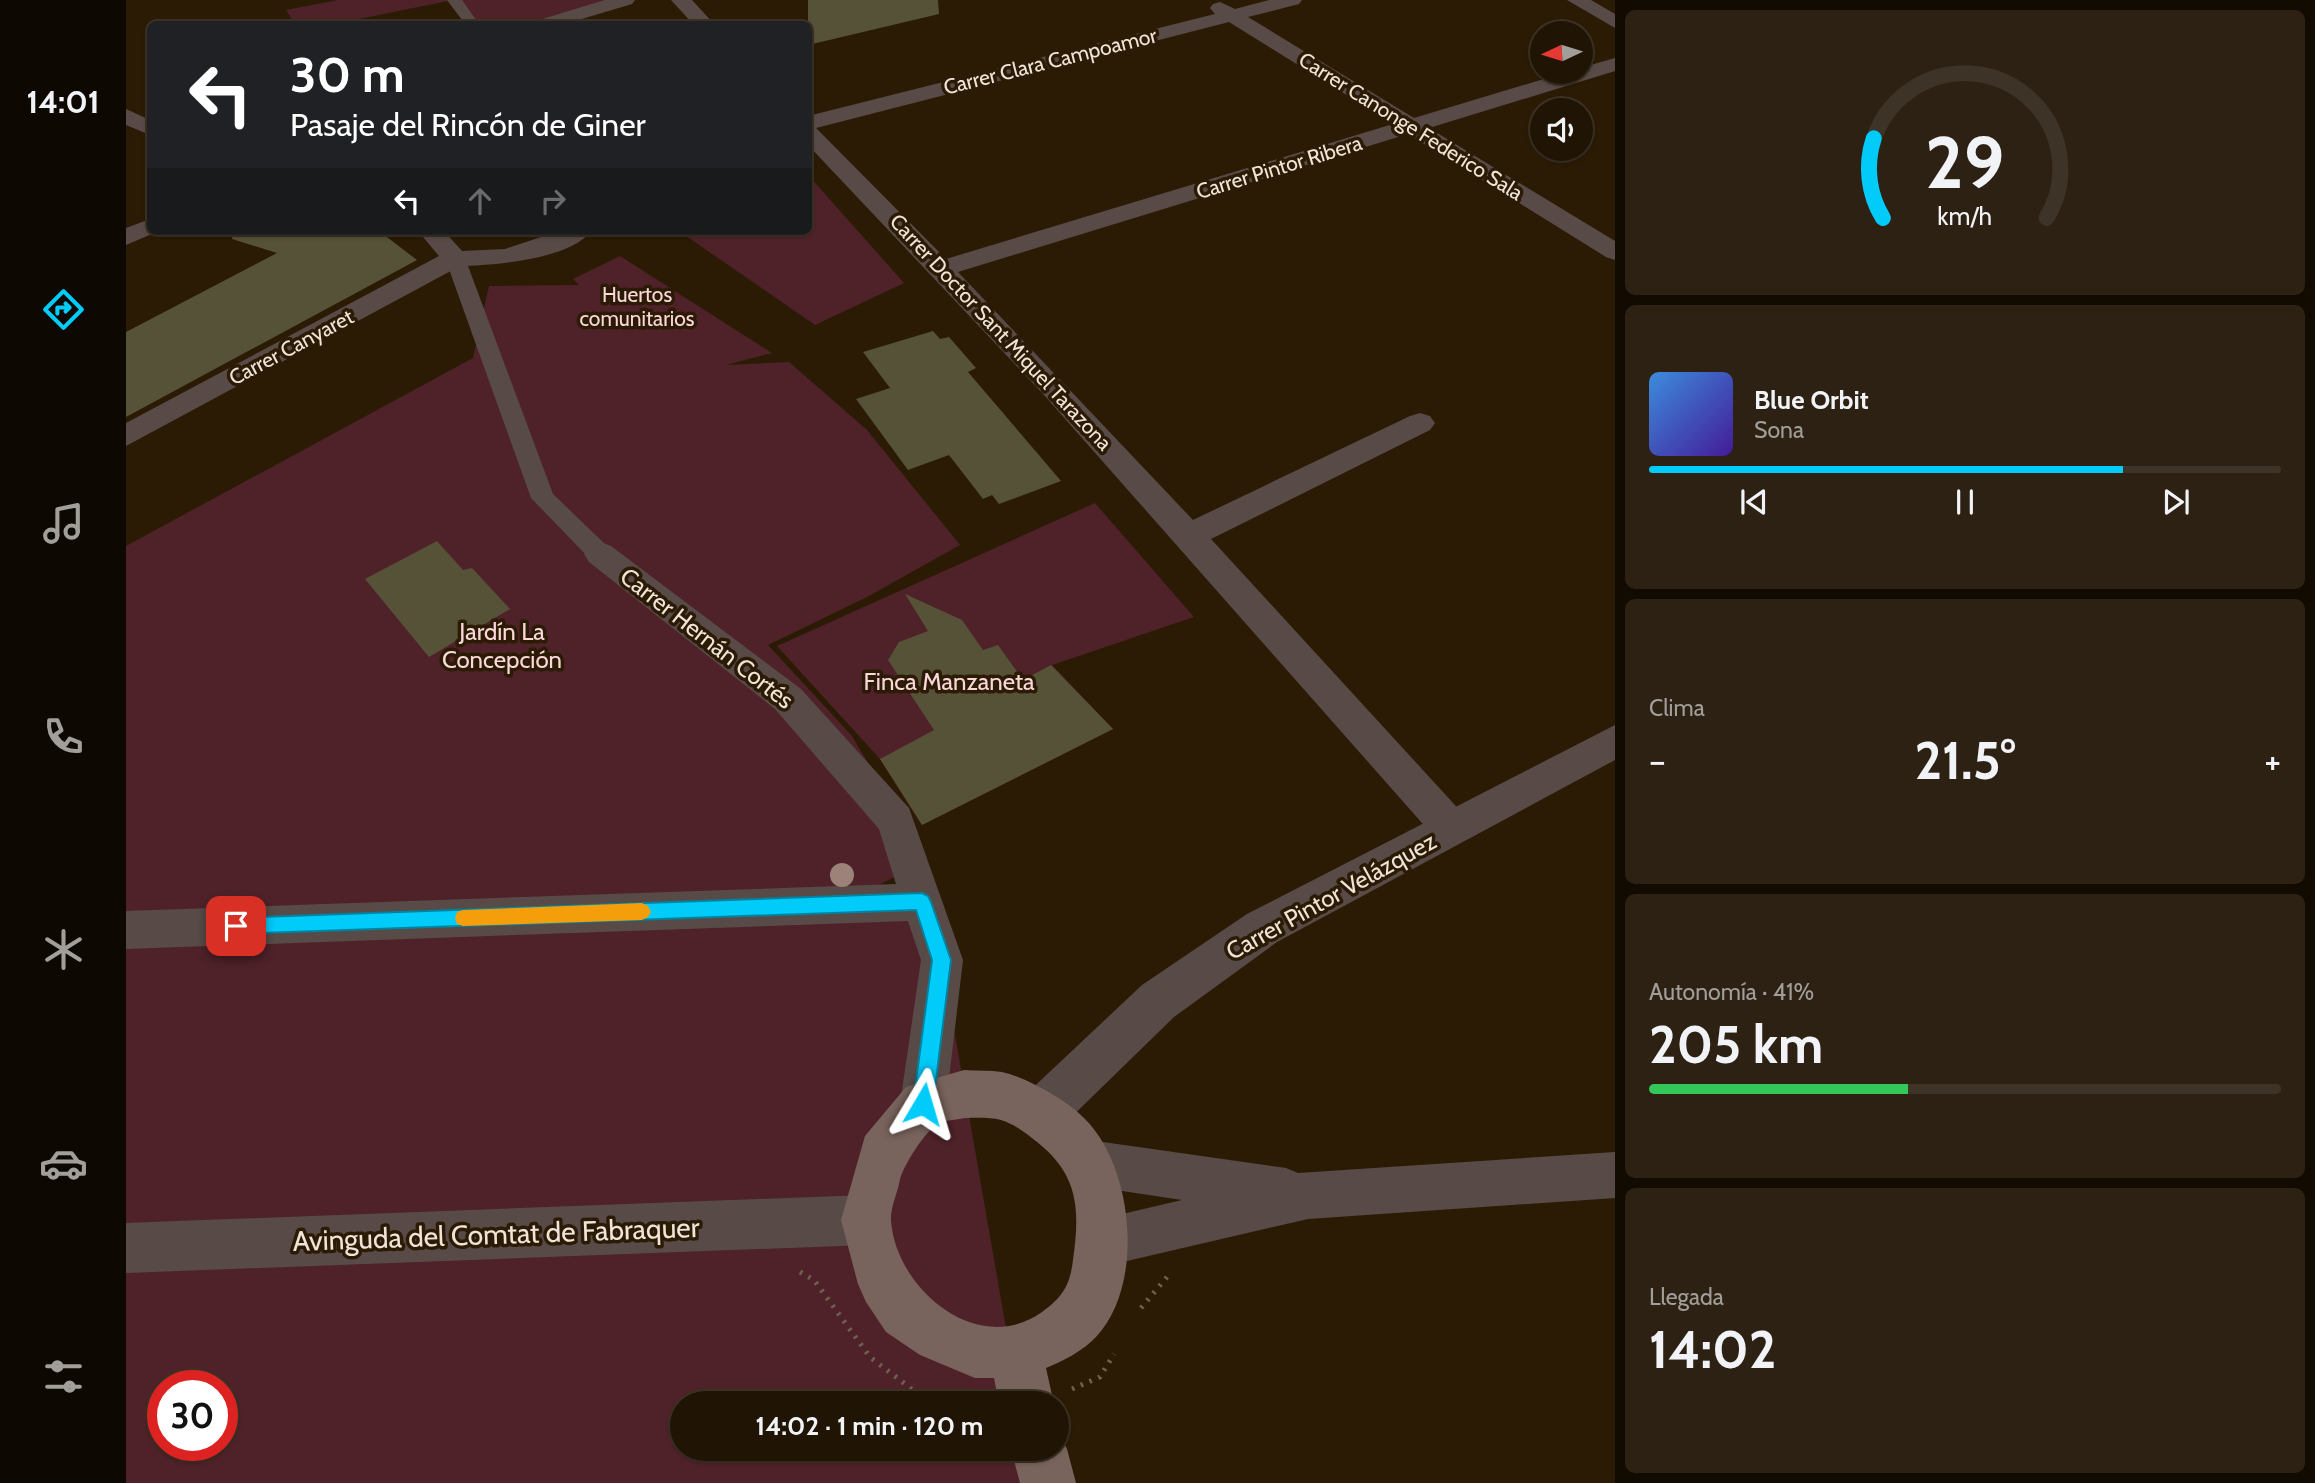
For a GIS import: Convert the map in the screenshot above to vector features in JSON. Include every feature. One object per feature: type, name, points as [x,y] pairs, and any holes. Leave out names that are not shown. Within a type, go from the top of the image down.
[{"type":"main road","points":[[964,1094],[1003,1096],[1040,1114],[1068,1136],[1089,1163],[1101,1202],[1101,1243],[1096,1293],[1077,1318],[1048,1340],[1015,1352],[975,1351],[939,1336],[905,1312],[884,1284],[866,1220],[882,1153],[923,1104],[964,1094]]},
{"type":"main road","points":[[1015,1352],[1040,1391]]},
{"type":"main road","points":[[1042,1461],[1048,1483]]},
{"type":"street","points":[[454,0],[470,21]]},
{"type":"street","points":[[556,21],[625,0]]},
{"type":"street","points":[[681,0],[701,21]]},
{"type":"street","name":"Carrer Canonge Federico Sala","points":[[1207,0],[1615,252]]},
{"type":"street","name":"Carrer Clara Campoamor","points":[[812,122],[1292,0]]},
{"type":"street","points":[[1577,0],[1615,22]]},
{"type":"street","name":"Carrer Pintor Ribera","points":[[943,268],[1615,64]]},
{"type":"street","points":[[126,116],[147,126]]},
{"type":"street","name":"Carrer Doctor Sant Miquel Tarazona","points":[[812,136],[943,268],[1191,535],[1451,828]]},
{"type":"street","points":[[126,238],[147,228]]},
{"type":"street","points":[[434,235],[455,258],[513,257],[536,252],[571,235]]},
{"type":"street","name":"Carrer Canyaret","points":[[126,436],[455,258]]},
{"type":"street","name":"Carrer Hernán Cortés","points":[[455,258],[543,498],[600,554],[788,699],[895,820],[942,960],[923,1104]]},
{"type":"street","points":[[1191,535],[1420,423]]},
{"type":"street","name":"Carrer Pintor Velázquez","points":[[1040,1114],[1168,994],[1262,928],[1615,741]]},
{"type":"street","points":[[126,930],[922,902]]},
{"type":"street","points":[[1089,1163],[1308,1195]]},
{"type":"street","points":[[1101,1243],[1308,1195],[1615,1175]]},
{"type":"street","name":"Avinguda del Comtat de Fabraquer","points":[[126,1248],[866,1220]]},
{"type":"path","points":[[793,1267],[814,1280],[870,1357],[914,1391]]},
{"type":"path","points":[[1135,1318],[1175,1267]]},
{"type":"path","points":[[1063,1391],[1100,1377],[1121,1342]]},
{"type":"green space","points":[[338,0],[453,0],[349,21],[293,21],[286,10]]},
{"type":"green space","points":[[454,0],[625,0],[556,21],[470,21]]},
{"type":"green space","points":[[812,179],[904,283],[815,325],[685,235],[812,235]]},
{"type":"green space","points":[[620,256],[772,353],[726,365],[789,362],[867,430],[960,545],[867,597],[768,645],[852,736],[926,861],[843,903],[922,902],[942,960],[1017,1391],[670,1391],[670,1461],[1029,1461],[1033,1483],[126,1483],[126,546],[473,358],[489,286],[579,285],[573,279]]},
{"type":"green space","name":"Finca Manzaneta","points":[[1095,503],[1194,617],[1052,665],[1113,729],[922,825],[880,759],[777,646]]},
{"type":"building","points":[[808,0],[938,0],[939,14],[812,44],[812,21],[808,21]]},
{"type":"building","points":[[232,235],[384,235],[417,260],[126,417],[126,332],[277,253],[232,239]]},
{"type":"building","points":[[933,331],[940,339],[949,337],[976,368],[968,372],[1061,481],[999,504],[992,495],[983,499],[949,455],[908,470],[856,399],[890,388],[863,352]]},
{"type":"building","points":[[437,541],[463,570],[472,568],[510,609],[429,657],[365,579]]},
{"type":"building","points":[[905,594],[962,620],[983,650],[998,645],[1023,680],[1051,665],[1113,729],[922,825],[880,759],[934,730],[888,660],[899,642],[928,631]]},
{"type":"slow traffic","points":[[463,918],[642,912]]},
{"type":"route","points":[[236,926],[922,902],[942,960],[923,1104]]},
{"type":"park label","name":"Huertos comunitarios","points":[[637,306]]},
{"type":"park label","name":"Jardín La Concepción","points":[[502,645]]}]
